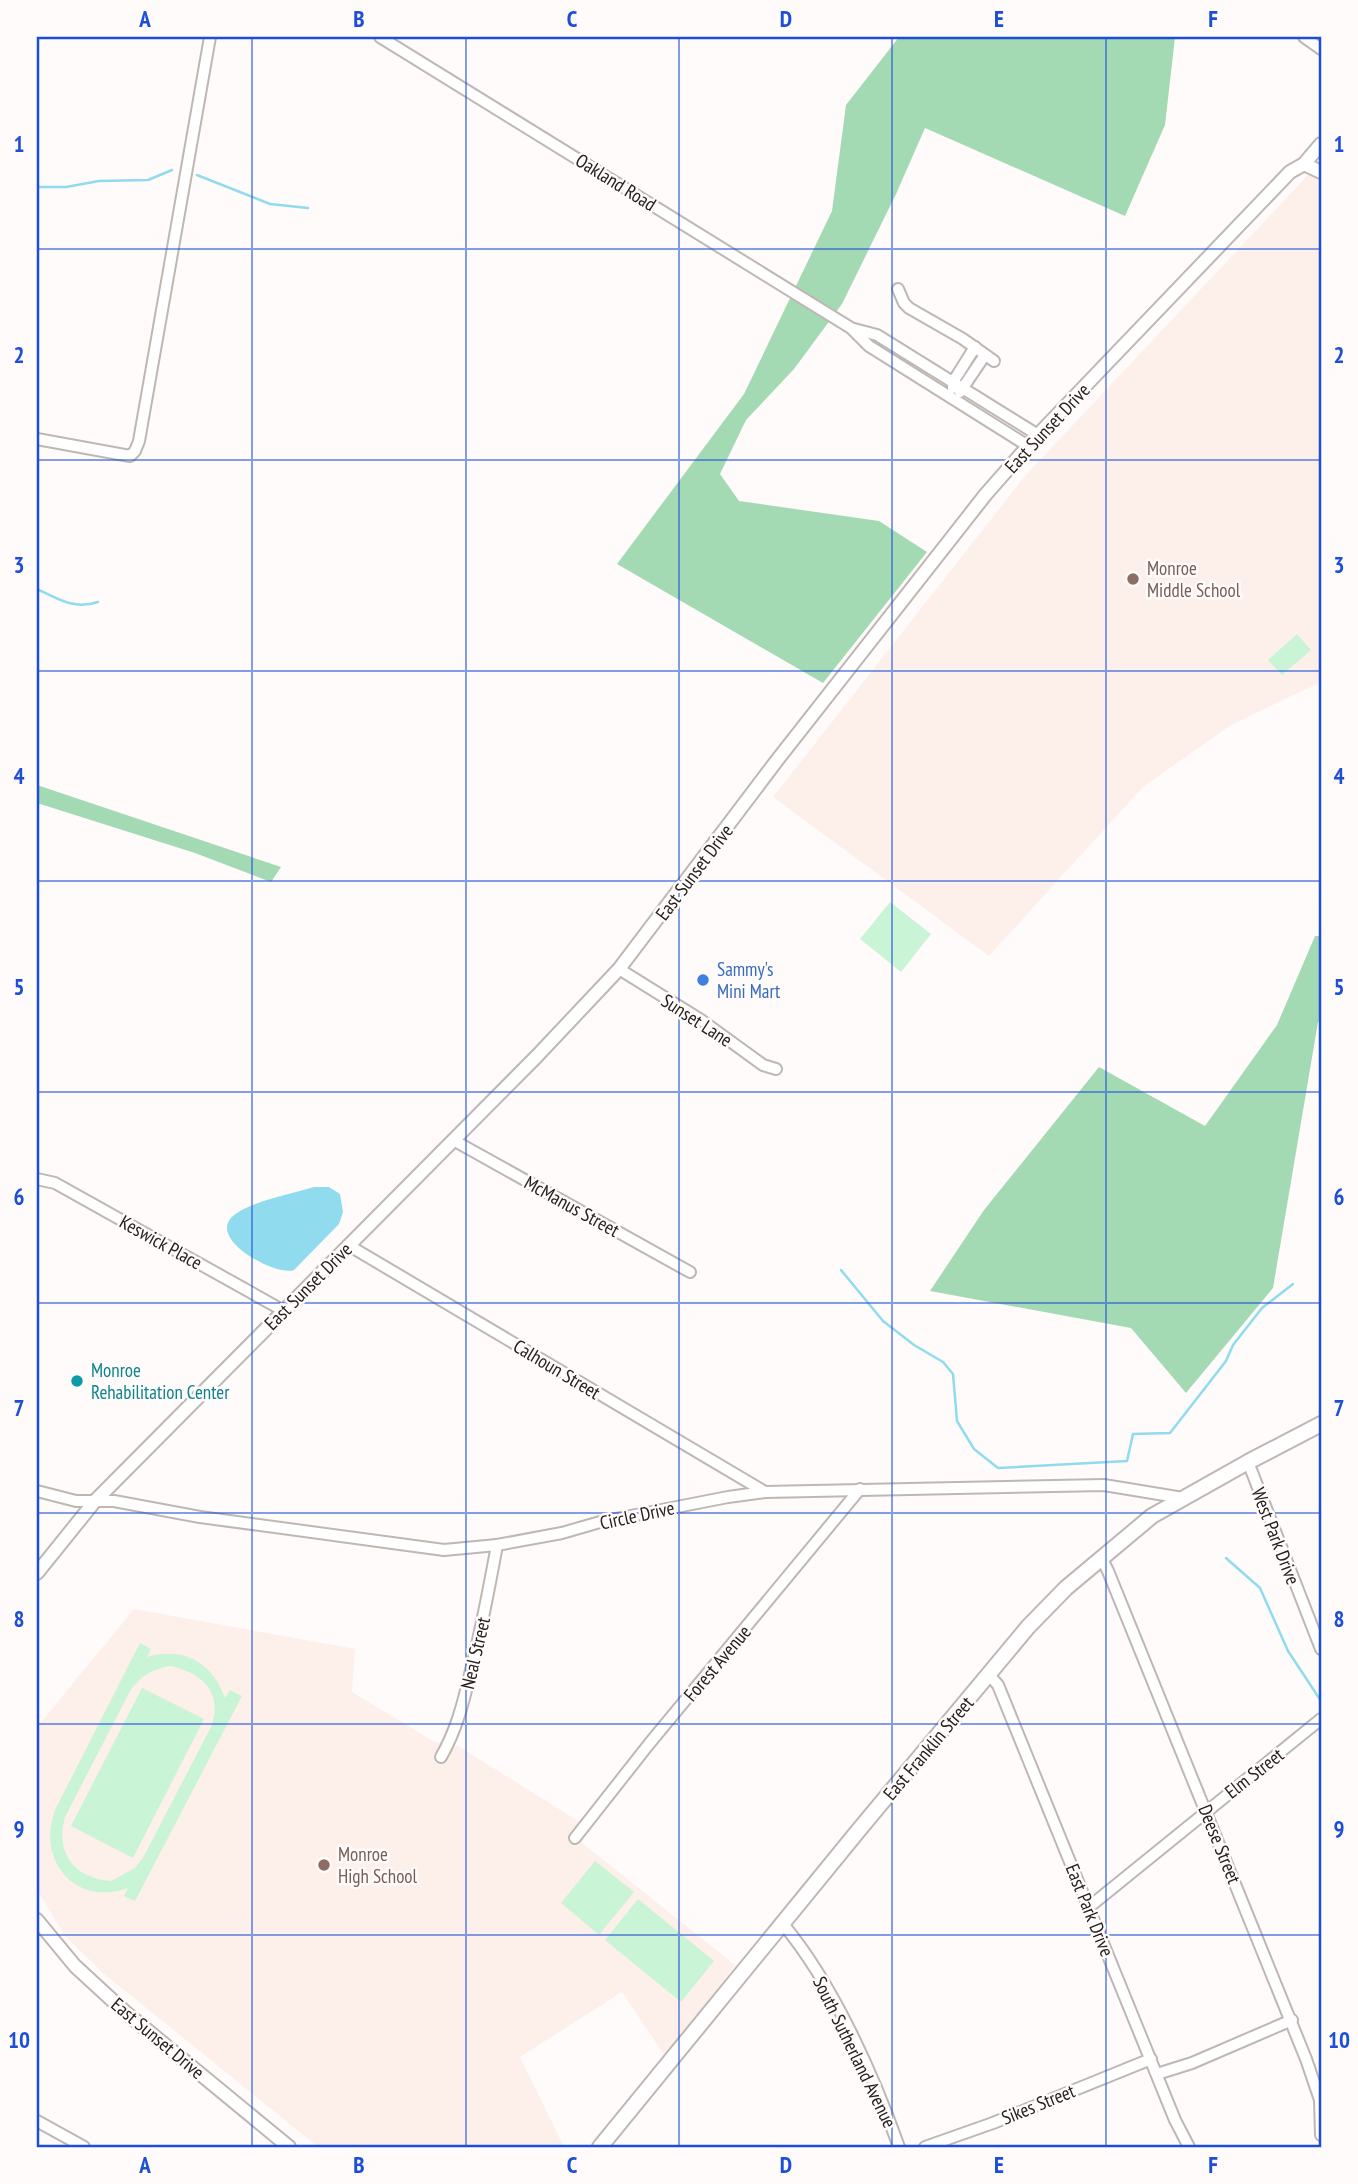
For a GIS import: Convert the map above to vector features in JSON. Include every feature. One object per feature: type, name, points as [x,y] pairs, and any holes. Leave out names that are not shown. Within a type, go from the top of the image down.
[{"type":"main road","name":"East Franklin Street","points":[[600,2147],[1028,1627],[1066,1588],[1152,1516],[1321,1424]]},
{"type":"street","points":[[37,439],[130,456],[139,442],[210,37]]},
{"type":"street","name":"Oakland Road","points":[[380,37],[851,328],[869,346],[1028,446]]},
{"type":"street","points":[[1304,37],[1321,49]]},
{"type":"street","name":"East Sunset Drive","points":[[37,1573],[95,1501],[620,969],[938,552],[1028,446],[1290,172],[1304,164],[1321,144]]},
{"type":"street","points":[[1304,164],[1321,172]]},
{"type":"street","points":[[898,289],[909,308],[990,358],[953,398]]},
{"type":"street","name":"Oakland Road","points":[[851,328],[877,335],[1038,435]]},
{"type":"street","points":[[953,398],[953,382],[975,347]]},
{"type":"street","name":"Sunset Lane","points":[[620,969],[701,1020],[763,1065],[776,1069]]},
{"type":"street","name":"McManus Street","points":[[453,1140],[690,1272]]},
{"type":"street","name":"Keswick Place","points":[[37,1179],[50,1180],[284,1311]]},
{"type":"street","name":"Calhoun Street","points":[[348,1245],[765,1492]]},
{"type":"street","name":"West Park Drive","points":[[1248,1462],[1321,1649]]},
{"type":"street","name":"Circle Drive","points":[[37,1491],[76,1501],[114,1502],[213,1519],[444,1550],[497,1545],[715,1499],[765,1492],[1104,1485],[1183,1498]]},
{"type":"street","name":"Forest Avenue","points":[[575,1838],[859,1489]]},
{"type":"street","name":"Neal Street","points":[[441,1757],[452,1738],[461,1710],[484,1622],[497,1545]]},
{"type":"street","name":"Deese Street","points":[[1101,1557],[1292,2021],[1320,2100],[1321,2135]]},
{"type":"street","name":"East Park Drive","points":[[989,1675],[998,1685],[1175,2120],[1189,2147]]},
{"type":"street","name":"Elm Street","points":[[1089,1907],[1321,1719]]},
{"type":"street","name":"East Sunset Drive","points":[[37,1920],[75,1966],[125,2012],[289,2147]]},
{"type":"street","name":"South Sutherland Avenue","points":[[783,1924],[831,1993],[886,2111],[899,2147]]},
{"type":"street","points":[[1157,2074],[1192,2063],[1292,2021]]},
{"type":"street","name":"Sikes Street","points":[[925,2147],[993,2123],[1151,2059]]},
{"type":"street","points":[[37,2121],[84,2147]]},
{"type":"shaded area","name":"Monroe Middle School","points":[[1308,175],[1321,178],[1321,682],[1231,725],[1143,787],[989,956],[773,797],[1025,476]]},
{"type":"shaded area","name":"Monroe High School","points":[[134,1609],[355,1649],[352,1692],[435,1742],[458,1746],[591,1829],[581,1842],[735,1965],[667,2059],[622,1992],[520,2057],[564,2147],[318,2147],[103,1973],[64,1935],[37,1889],[37,1727]]},
{"type":"green space","points":[[899,37],[1175,37],[1165,125],[1125,216],[925,128],[842,304],[794,369],[746,420],[720,474],[739,501],[879,521],[927,552],[823,683],[617,564],[744,394],[832,211],[846,105]]},
{"type":"green space","points":[[1297,634],[1311,650],[1282,675],[1268,660]]},
{"type":"green space","points":[[37,785],[281,867],[271,882],[195,853],[37,803]]},
{"type":"green space","points":[[890,902],[931,934],[901,972],[860,939]]},
{"type":"green space","points":[[1315,936],[1321,936],[1321,1020],[1318,1022],[1273,1288],[1186,1393],[1131,1328],[930,1291],[984,1210],[1099,1067],[1205,1126],[1277,1025]]},
{"type":"green space","points":[[140,1643],[151,1649],[147,1657],[173,1654],[195,1660],[213,1675],[225,1698],[230,1690],[242,1696],[135,1901],[124,1896],[128,1888],[109,1892],[91,1891],[76,1885],[64,1874],[55,1861],[51,1844],[51,1827],[56,1808]],"holes":[[[171,1666],[201,1680],[212,1695],[214,1715],[211,1727],[144,1856],[135,1868],[111,1881],[87,1875],[70,1861],[65,1852],[65,1817],[130,1691],[143,1677],[158,1669]]]},
{"type":"green space","points":[[142,1688],[204,1719],[133,1858],[71,1826]]},
{"type":"green space","points":[[595,1861],[634,1892],[599,1935],[561,1903]]},
{"type":"green space","points":[[638,1899],[714,1961],[681,2002],[605,1940]]},
{"type":"water","points":[[314,1187],[329,1187],[340,1194],[343,1212],[339,1224],[294,1270],[285,1271],[261,1262],[248,1255],[229,1236],[227,1226],[239,1212],[259,1203]]},
{"type":"waterway","points":[[37,187],[148,180],[172,170]]},
{"type":"waterway","points":[[197,175],[270,204],[308,208]]},
{"type":"waterway","points":[[37,589],[74,604],[98,602]]},
{"type":"waterway","points":[[841,1270],[883,1321],[914,1345],[943,1362],[953,1374],[957,1421],[974,1449],[998,1468],[1127,1461],[1133,1434],[1170,1433],[1226,1361],[1233,1345],[1262,1308],[1293,1284]]},
{"type":"waterway","points":[[1226,1558],[1260,1588],[1288,1651],[1321,1701]]},
{"type":"place","name":"Monroe Middle School","points":[[1133,579]]},
{"type":"place","name":"Sammy's Mini Mart","points":[[703,980]]},
{"type":"place","name":"Monroe Rehabilitation Center","points":[[77,1381]]},
{"type":"place","name":"Monroe High School","points":[[324,1865]]}]
